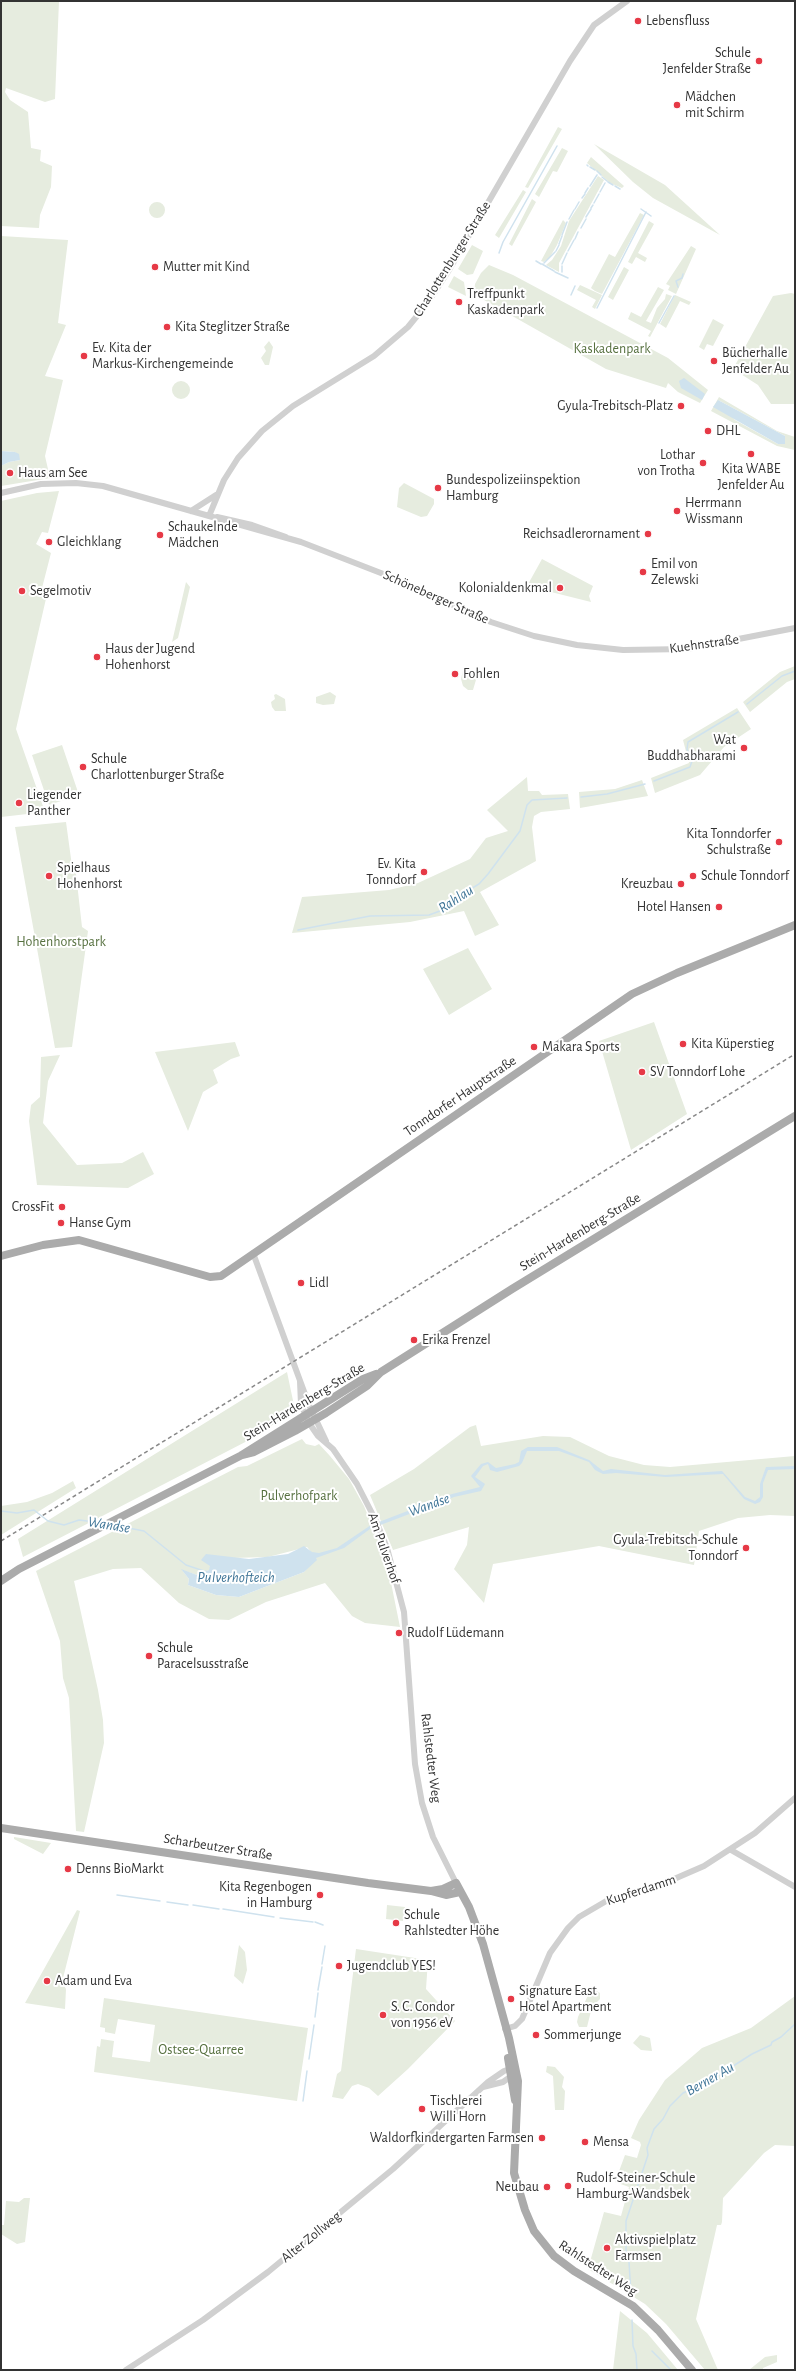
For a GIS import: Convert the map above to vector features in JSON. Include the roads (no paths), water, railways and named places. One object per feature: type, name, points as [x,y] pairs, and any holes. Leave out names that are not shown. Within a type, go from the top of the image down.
[{"type":"main road","name":"Tonndorfer Hauptstraße","points":[[1,1256],[43,1245],[79,1240],[216,1278],[632,994],[677,972],[795,925]]},
{"type":"main road","name":"Stein-Hardenberg-Straße","points":[[1,1581],[19,1568],[242,1455],[362,1379],[381,1372],[574,1250],[795,1116]]},
{"type":"main road","name":"Stein-Hardenberg-Straße","points":[[242,1455],[254,1452],[312,1421],[367,1386],[381,1372]]},
{"type":"main road","name":"Scharbeutzer Straße","points":[[1,1828],[346,1880],[431,1890],[443,1889],[456,1883]]},
{"type":"main road","name":"Rahlstedter Weg","points":[[456,1883],[483,1944],[505,2030],[505,2039],[518,2090],[516,2102],[515,2178],[528,2221],[539,2240],[551,2253],[574,2270],[633,2306],[658,2330],[692,2370]]},
{"type":"main road","name":"Scharbeutzer Straße","points":[[431,1890],[446,1895],[460,1892]]},
{"type":"main road","name":"Rahlstedter Weg","points":[[513,2069],[507,2080],[516,2102]]},
{"type":"street","name":"Charlottenburger Straße","points":[[209,516],[217,494],[238,458],[262,431],[293,406],[374,356],[408,327],[426,305],[449,270],[570,61],[594,25],[627,1]]},
{"type":"street","name":"Schöneberger Straße","points":[[1,493],[26,488],[46,487],[56,484],[70,484],[112,490],[209,516],[256,526],[279,533],[287,538],[386,574],[491,622],[534,636],[587,646]]},
{"type":"street","points":[[191,511],[217,494]]},
{"type":"street","name":"Kuehnstraße","points":[[587,646],[624,650],[687,650],[795,628]]},
{"type":"street","name":"Am Pulverhof","points":[[253,1253],[300,1382],[300,1397],[312,1421],[357,1484],[379,1528],[396,1576],[404,1612],[408,1666]]},
{"type":"street","name":"Rahlstedter Weg","points":[[408,1666],[415,1764],[422,1803],[433,1837],[456,1883]]},
{"type":"street","name":"Kupferdamm","points":[[505,2030],[515,2026],[522,2019],[550,1953],[568,1928],[579,1917],[608,1900],[658,1886],[683,1877],[731,1850],[795,1798]]},
{"type":"street","points":[[731,1850],[795,1887]]},
{"type":"street","name":"Alter Zollweg","points":[[126,2370],[203,2320],[268,2272],[393,2169],[483,2087],[500,2073],[513,2069]]},
{"type":"street","name":"Alter Zollweg","points":[[483,2087],[507,2080]]},
{"type":"water","points":[[684,378],[705,394],[702,400],[681,388],[679,381]]},
{"type":"water","points":[[718,400],[785,436],[785,444],[778,444],[713,407]]},
{"type":"water","points":[[1,451],[15,452],[19,454],[20,460],[9,462],[1,466]]},
{"type":"water","name":"Pulverhofteich","points":[[528,1447],[557,1447],[589,1460],[603,1471],[611,1469],[665,1475],[722,1471],[745,1497],[755,1501],[760,1497],[760,1484],[766,1467],[795,1466],[795,1469],[768,1470],[763,1483],[763,1497],[760,1502],[755,1504],[744,1499],[723,1474],[666,1477],[616,1473],[603,1474],[595,1470],[589,1462],[559,1451],[527,1451],[522,1463],[519,1466],[497,1472],[490,1470],[488,1464],[483,1466],[475,1477],[485,1484],[481,1491],[454,1497],[370,1529],[344,1548],[316,1558],[317,1560],[304,1572],[239,1597],[216,1595],[188,1585],[189,1579],[181,1569],[197,1575],[209,1570],[210,1566],[201,1560],[206,1554],[249,1559],[288,1554],[304,1546],[312,1552],[319,1553],[337,1548],[371,1525],[452,1494],[480,1487],[471,1476],[481,1464],[488,1462],[496,1468],[515,1464],[519,1462],[521,1451]]},
{"type":"waterway","points":[[499,253],[503,242],[557,146]]},
{"type":"waterway","points":[[590,167],[595,170]]},
{"type":"waterway","points":[[597,171],[601,175]]},
{"type":"waterway","points":[[590,186],[597,175]]},
{"type":"waterway","points":[[602,177],[607,181]]},
{"type":"waterway","points":[[608,182],[613,185]]},
{"type":"waterway","points":[[600,192],[605,183]]},
{"type":"waterway","points":[[615,186],[620,189]]},
{"type":"waterway","points":[[585,193],[588,188]]},
{"type":"waterway","points":[[582,198],[585,194]]},
{"type":"waterway","points":[[594,203],[599,194]]},
{"type":"waterway","points":[[575,209],[579,202]]},
{"type":"waterway","points":[[586,217],[591,209]]},
{"type":"waterway","points":[[641,209],[651,216]]},
{"type":"waterway","points":[[569,219],[574,210]]},
{"type":"waterway","points":[[597,308],[646,212]]},
{"type":"waterway","points":[[581,228],[586,219]]},
{"type":"waterway","points":[[562,235],[567,222]]},
{"type":"waterway","points":[[575,239],[578,232]]},
{"type":"waterway","points":[[559,244],[562,236]]},
{"type":"waterway","points":[[568,251],[574,240]]},
{"type":"waterway","points":[[556,251],[559,245]]},
{"type":"waterway","points":[[544,263],[555,252]]},
{"type":"waterway","points":[[562,264],[567,253]]},
{"type":"waterway","points":[[536,261],[541,264]]},
{"type":"waterway","points":[[542,264],[554,271]]},
{"type":"waterway","points":[[562,266],[562,272]]},
{"type":"waterway","points":[[555,272],[568,278]]},
{"type":"waterway","points":[[678,287],[676,281],[682,278],[683,274]]},
{"type":"waterway","points":[[571,295],[575,286]]},
{"type":"waterway","points":[[659,323],[674,296]]},
{"type":"waterway","name":"Rahlau","points":[[747,704],[782,676],[795,671]]},
{"type":"waterway","name":"Rahlau","points":[[654,781],[690,767],[692,761],[687,749],[688,742],[738,712]]},
{"type":"waterway","name":"Rahlau","points":[[581,797],[607,794],[645,784]]},
{"type":"waterway","name":"Rahlau","points":[[298,930],[370,916],[429,915],[448,908],[459,896],[479,884],[488,874],[520,831],[527,805],[532,800],[567,798]]},
{"type":"waterway","name":"Wandse","points":[[1,1511],[17,1513],[34,1510],[48,1521],[64,1525],[79,1520],[103,1523]]},
{"type":"waterway","name":"Wandse","points":[[113,1525],[144,1531],[186,1565],[207,1572]]},
{"type":"waterway","points":[[117,1895],[160,1901]]},
{"type":"waterway","points":[[167,1902],[188,1905]]},
{"type":"waterway","points":[[193,1905],[219,1909]]},
{"type":"waterway","points":[[223,1909],[274,1917]]},
{"type":"waterway","points":[[280,1918],[313,1922]]},
{"type":"waterway","points":[[315,1922],[323,1925]]},
{"type":"waterway","points":[[322,1964],[325,1946]]},
{"type":"waterway","points":[[318,1990],[322,1967]]},
{"type":"waterway","points":[[315,2017],[318,1993]]},
{"type":"waterway","name":"Berner Au","points":[[631,2295],[629,2262],[626,2250],[626,2221],[648,2155],[647,2148],[654,2129],[663,2119],[670,2106],[683,2093],[708,2082],[752,2054],[771,2045],[772,2042],[781,2037],[795,2024]]},
{"type":"waterway","points":[[309,2059],[314,2025]]},
{"type":"waterway","points":[[303,2101],[307,2071]]},
{"type":"waterway","name":"Berner Au","points":[[632,2320],[633,2346],[636,2354],[637,2370]]},
{"type":"waterway","points":[[652,2351],[671,2370]]},
{"type":"railway","points":[[1,1541],[795,1054]]},
{"type":"place","name":"Lebensfluss","points":[[638,21]]},
{"type":"place","name":"Schule Jenfelder Straße","points":[[759,61]]},
{"type":"place","name":"Mädchen mit Schirm","points":[[677,105]]},
{"type":"place","name":"Mutter mit Kind","points":[[155,267]]},
{"type":"place","name":"Treffpunkt Kaskadenpark","points":[[459,302]]},
{"type":"place","name":"Kita Steglitzer Straße","points":[[167,327]]},
{"type":"place","name":"Ev. Kita der Markus-Kirchengemeinde","points":[[84,356]]},
{"type":"place","name":"Bücherhalle Jenfelder Au","points":[[714,361]]},
{"type":"place","name":"Gyula-Trebitsch-Platz","points":[[681,406]]},
{"type":"place","name":"DHL","points":[[708,431]]},
{"type":"place","name":"Kita WABE Jenfelder Au","points":[[751,454]]},
{"type":"place","name":"Lothar von Trotha","points":[[703,463]]},
{"type":"place","name":"Haus am See","points":[[10,473]]},
{"type":"place","name":"Bundespolizeiinspektion Hamburg","points":[[438,488]]},
{"type":"place","name":"Herrmann Wissmann","points":[[677,511]]},
{"type":"place","name":"Reichsadlerornament","points":[[648,534]]},
{"type":"place","name":"Schaukelnde Mädchen","points":[[160,535]]},
{"type":"place","name":"Gleichklang","points":[[49,542]]},
{"type":"place","name":"Emil von Zelewski","points":[[643,572]]},
{"type":"place","name":"Kolonialdenkmal","points":[[560,588]]},
{"type":"place","name":"Segelmotiv","points":[[22,591]]},
{"type":"place","name":"Haus der Jugend Hohenhorst","points":[[97,657]]},
{"type":"place","name":"Fohlen","points":[[455,674]]},
{"type":"place","name":"Wat Buddhabharami","points":[[744,748]]},
{"type":"place","name":"Schule Charlottenburger Straße","points":[[83,767]]},
{"type":"place","name":"Liegender Panther","points":[[19,803]]},
{"type":"place","name":"Kita Tonndorfer Schulstraße","points":[[779,842]]},
{"type":"place","name":"Ev. Kita Tonndorf","points":[[424,872]]},
{"type":"place","name":"Spielhaus Hohenhorst","points":[[49,876]]},
{"type":"place","name":"Schule Tonndorf","points":[[693,876]]},
{"type":"place","name":"Kreuzbau","points":[[681,884]]},
{"type":"place","name":"Hotel Hansen","points":[[719,907]]},
{"type":"place","name":"Kita Küperstieg","points":[[683,1044]]},
{"type":"place","name":"Makara Sports","points":[[534,1047]]},
{"type":"place","name":"SV Tonndorf Lohe","points":[[642,1072]]},
{"type":"place","name":"CrossFit","points":[[62,1207]]},
{"type":"place","name":"Hanse Gym","points":[[61,1223]]},
{"type":"place","name":"Lidl","points":[[301,1283]]},
{"type":"place","name":"Erika Frenzel","points":[[414,1340]]},
{"type":"place","name":"Gyula-Trebitsch-Schule Tonndorf","points":[[746,1548]]},
{"type":"place","name":"Rudolf Lüdemann","points":[[399,1633]]},
{"type":"place","name":"Schule Paracelsusstraße","points":[[149,1656]]},
{"type":"place","name":"Denns BioMarkt","points":[[68,1869]]},
{"type":"place","name":"Kita Regenbogen in Hamburg","points":[[320,1895]]},
{"type":"place","name":"Schule Rahlstedter Höhe","points":[[396,1923]]},
{"type":"place","name":"Jugendclub YES!","points":[[339,1966]]},
{"type":"place","name":"Adam und Eva","points":[[47,1981]]},
{"type":"place","name":"Signature East Hotel Apartment","points":[[511,1999]]},
{"type":"place","name":"S. C. Condor von 1956 eV","points":[[383,2015]]},
{"type":"place","name":"Sommerjunge","points":[[536,2035]]},
{"type":"place","name":"Tischlerei Willi Horn","points":[[422,2109]]},
{"type":"place","name":"Waldorfkindergarten Farmsen","points":[[542,2138]]},
{"type":"place","name":"Mensa","points":[[585,2142]]},
{"type":"place","name":"Rudolf-Steiner-Schule Hamburg-Wandsbek","points":[[568,2186]]},
{"type":"place","name":"Neubau","points":[[547,2187]]},
{"type":"place","name":"Aktivspielplatz Farmsen","points":[[607,2248]]},
{"type":"park label","name":"Kaskadenpark","points":[[612,349]]},
{"type":"park label","name":"Hohenhorstpark","points":[[61,942]]},
{"type":"park label","name":"Pulverhofpark","points":[[299,1496]]},
{"type":"park label","name":"Ostsee-Quarree","points":[[201,2050]]}]
